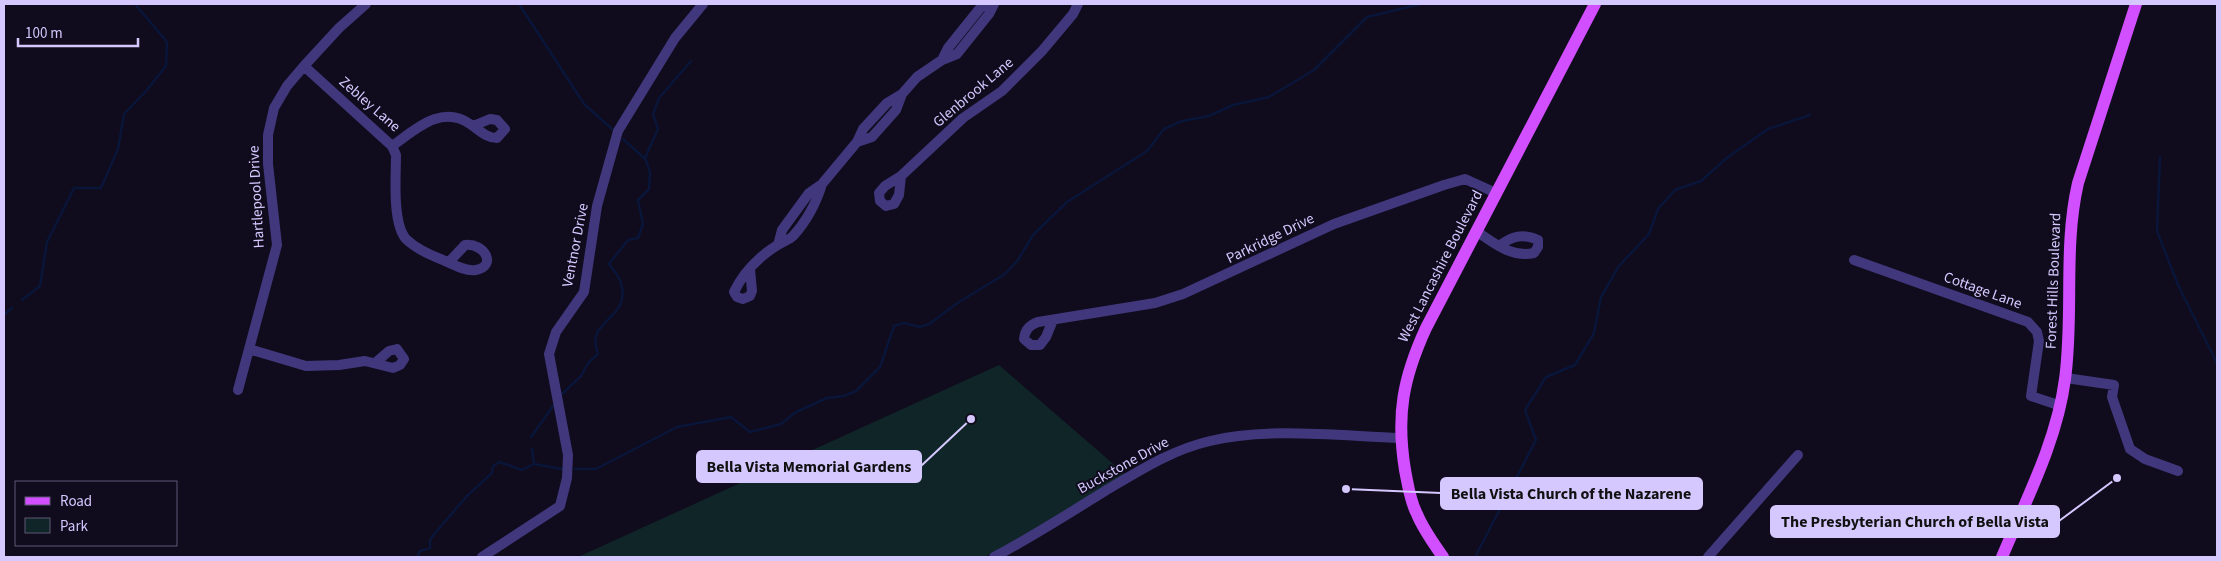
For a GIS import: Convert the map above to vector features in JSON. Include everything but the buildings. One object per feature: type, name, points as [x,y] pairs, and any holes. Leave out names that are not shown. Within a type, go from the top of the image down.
[{"type":"main road","name":"West Lancashire Boulevard","points":[[1443,557],[1417,515],[1408,488],[1400,438],[1404,389],[1414,355],[1476,231],[1595,4]]},
{"type":"main road","name":"Forest Hills Boulevard","points":[[2002,557],[2054,429],[2061,406],[2066,378],[2071,212],[2078,183],[2136,4]]},
{"type":"street","name":"Hartlepool Drive","points":[[238,390],[277,245],[268,164],[268,135],[274,108],[287,86],[304,66],[339,28],[366,4]]},
{"type":"street","name":"Ventnor Drive","points":[[482,557],[560,506],[567,478],[568,455],[549,354],[556,332],[584,292],[597,206],[618,131],[670,46],[703,4]]},
{"type":"street","points":[[942,60],[948,48],[981,7],[989,4]]},
{"type":"street","points":[[750,269],[764,254],[778,245],[782,230],[809,193],[822,184],[857,142],[863,130],[887,103],[902,94],[917,77],[942,60],[957,54],[989,14],[994,4]]},
{"type":"street","name":"Glenbrook Lane","points":[[902,176],[963,118],[1002,91],[1042,51],[1073,14],[1078,4]]},
{"type":"street","name":"Zebley Lane","points":[[304,66],[392,146],[428,121],[441,117],[460,117],[473,126]]},
{"type":"street","points":[[392,146],[396,155],[398,221],[405,238],[419,249],[449,262]]},
{"type":"street","name":"Parkridge Drive","points":[[1053,320],[1155,302],[1183,294],[1334,224],[1464,179],[1496,193]]},
{"type":"street","points":[[1476,231],[1499,246]]},
{"type":"street","name":"Cottage Lane","points":[[1854,260],[2028,322],[2037,332],[2038,340],[2031,396],[2061,406]]},
{"type":"street","points":[[249,349],[306,366],[339,365],[365,361],[375,363]]},
{"type":"street","points":[[2066,378],[2114,386],[2112,397],[2130,449],[2145,460],[2178,471]]},
{"type":"street","name":"Buckstone Drive","points":[[994,557],[1144,467],[1188,447],[1212,440],[1247,435],[1291,434],[1400,438]]},
{"type":"street","points":[[1708,557],[1798,455]]},
{"type":"green space","points":[[999,365],[1125,474],[1010,545],[984,557],[578,557]]},
{"type":"waterway","points":[[22,300],[40,286],[47,242],[74,188],[101,188],[118,149],[124,114],[147,90],[166,66],[167,42],[135,4]]},
{"type":"waterway","points":[[519,4],[584,104],[612,129]]},
{"type":"waterway","points":[[575,469],[596,469],[677,427],[731,417],[750,432],[781,424],[796,412],[827,398],[844,396],[856,391],[880,367],[894,326],[904,323],[920,327],[929,324],[959,302],[1005,274],[1018,260],[1033,235],[1067,202],[1147,151],[1164,129],[1182,121],[1209,116],[1233,105],[1269,97],[1314,70],[1367,17],[1421,4]]},
{"type":"waterway","points":[[562,394],[581,376],[588,363],[598,354],[595,342],[597,333],[620,305],[623,295],[621,283],[609,264],[628,240],[638,238],[643,224],[638,200],[649,189],[650,172],[645,158],[658,129],[653,114],[659,98],[691,61]]},
{"type":"waterway","points":[[1475,557],[1536,440],[1525,410],[1546,377],[1575,365],[1594,333],[1601,297],[1619,266],[1649,234],[1658,209],[1675,190],[1701,181],[1728,157],[1768,129],[1810,115]]},
{"type":"waterway","points":[[623,139],[644,158]]},
{"type":"waterway","points":[[2160,157],[2157,231],[2178,285],[2217,363]]},
{"type":"waterway","points":[[4,315],[12,308]]},
{"type":"waterway","points":[[531,437],[553,406]]},
{"type":"waterway","points":[[532,449],[534,464]]},
{"type":"waterway","points":[[417,557],[420,551],[430,548],[430,540],[435,533],[467,496],[492,473],[493,466],[500,462],[522,470],[534,464],[562,469]]},
{"type":"place","name":"Bella Vista Memorial Gardens","points":[[971,419]]},
{"type":"place","name":"The Presbyterian Church of Bella Vista","points":[[2117,478]]},
{"type":"place","name":"Bella Vista Church of the Nazarene","points":[[1346,489]]}]
